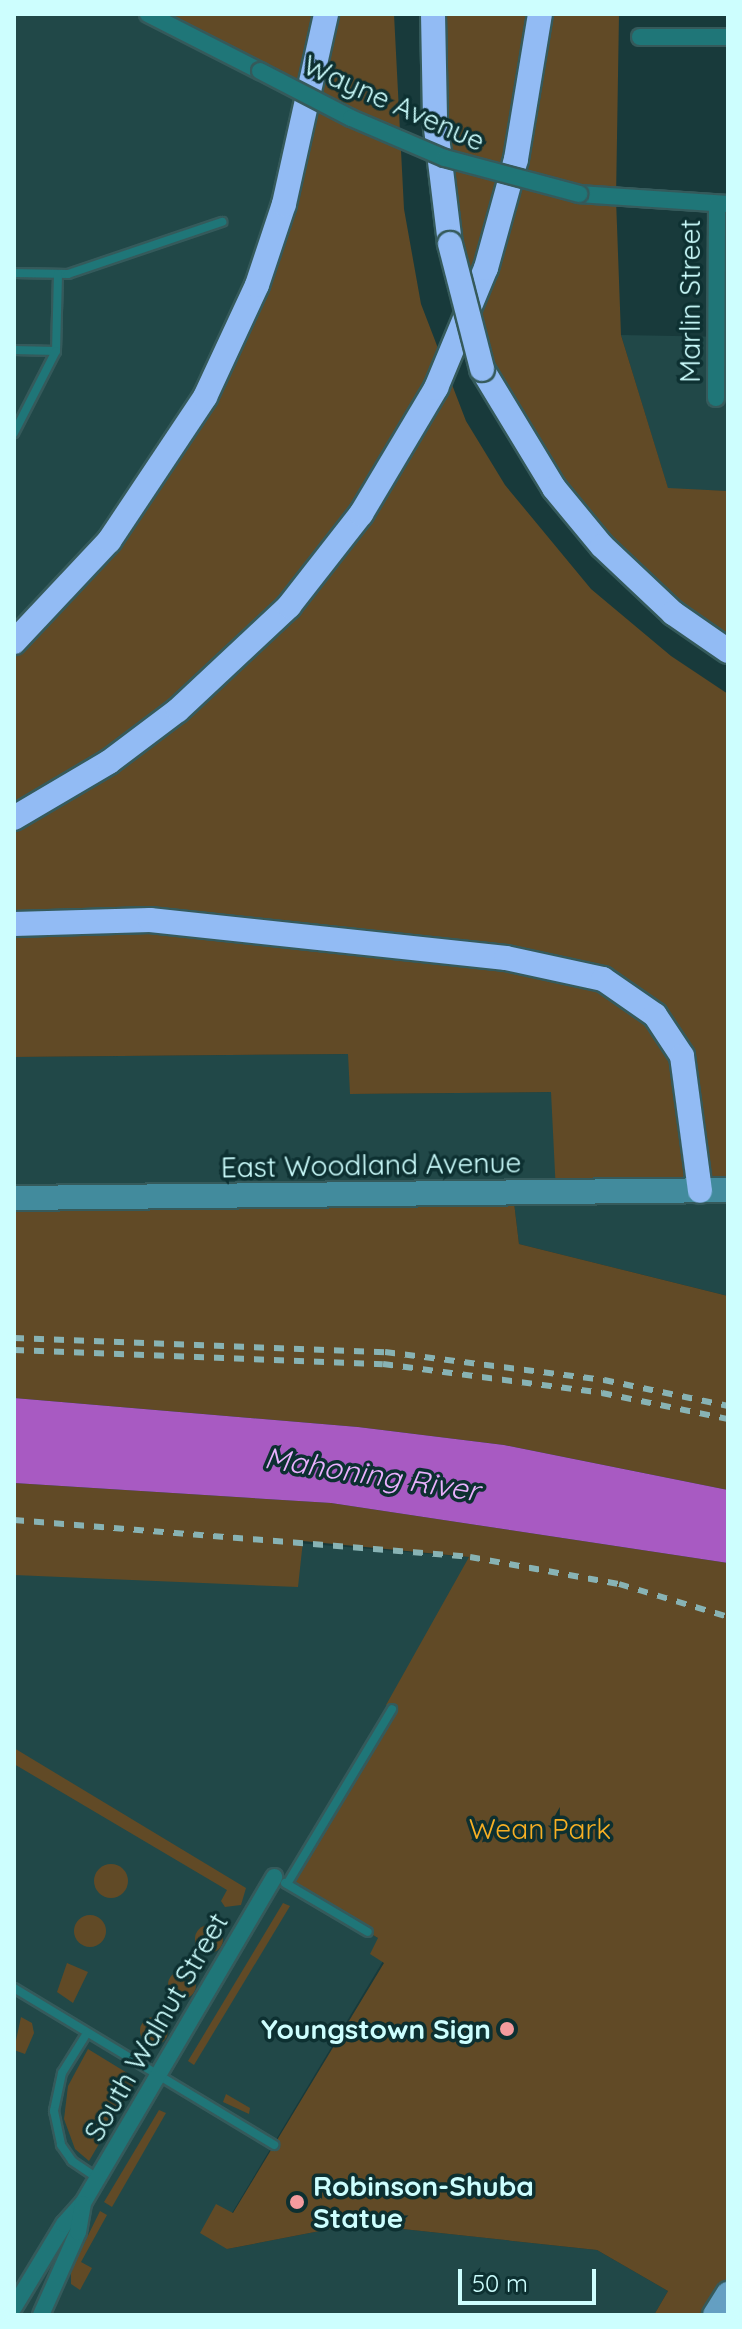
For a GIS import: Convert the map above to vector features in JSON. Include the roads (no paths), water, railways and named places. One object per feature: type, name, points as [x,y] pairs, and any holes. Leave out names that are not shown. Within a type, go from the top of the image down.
[{"type":"highway","points":[[14,642],[118,529],[205,397],[257,285],[284,204],[326,14]]},
{"type":"highway","points":[[433,14],[435,120],[450,244],[482,369],[554,488],[602,546],[662,603],[728,651]]},
{"type":"highway","points":[[14,818],[109,762],[178,710],[289,606],[361,514],[436,388],[486,268],[516,159],[537,20]]},
{"type":"highway","points":[[14,924],[150,920],[506,958],[567,967],[603,979],[655,1015],[682,1056],[700,1191]]},
{"type":"main road","name":"East Woodland Avenue","points":[[14,1198],[728,1190]]},
{"type":"main road","points":[[715,2315],[728,2294]]},
{"type":"street","name":"Wayne Avenue","points":[[148,14],[418,148],[492,174],[579,194],[722,204]]},
{"type":"street","points":[[640,37],[728,37]]},
{"type":"street","name":"Marlin Street","points":[[716,398],[722,204]]},
{"type":"street","name":"South Walnut Street","points":[[14,2307],[64,2224],[83,2203],[158,2075],[280,1880]]},
{"type":"street","name":"South Walnut Street","points":[[41,2315],[78,2232],[83,2203]]},
{"type":"lane","points":[[14,273],[58,274],[222,222]]},
{"type":"lane","points":[[14,433],[56,351],[58,274]]},
{"type":"lane","points":[[14,350],[56,351]]},
{"type":"lane","points":[[368,1932],[280,1880],[392,1709]]},
{"type":"lane","points":[[14,1988],[274,2145]]},
{"type":"lane","points":[[87,2033],[62,2073],[54,2111],[61,2145],[72,2161],[97,2179]]},
{"type":"water","name":"Mahoning River","points":[[14,1398],[358,1427],[504,1445],[728,1490],[728,1563],[331,1503],[14,1483]]},
{"type":"railway","points":[[14,1338],[385,1352],[604,1380],[728,1406]]},
{"type":"railway","points":[[14,1350],[383,1364],[602,1393],[728,1419]]},
{"type":"railway","points":[[14,1520],[470,1557],[619,1584],[728,1617]]},
{"type":"place","name":"Youngstown Sign","points":[[507,2029]]},
{"type":"place","name":"Robinson-Shuba Statue","points":[[297,2202]]},
{"type":"park label","name":"Wean Park","points":[[540,1829]]}]
